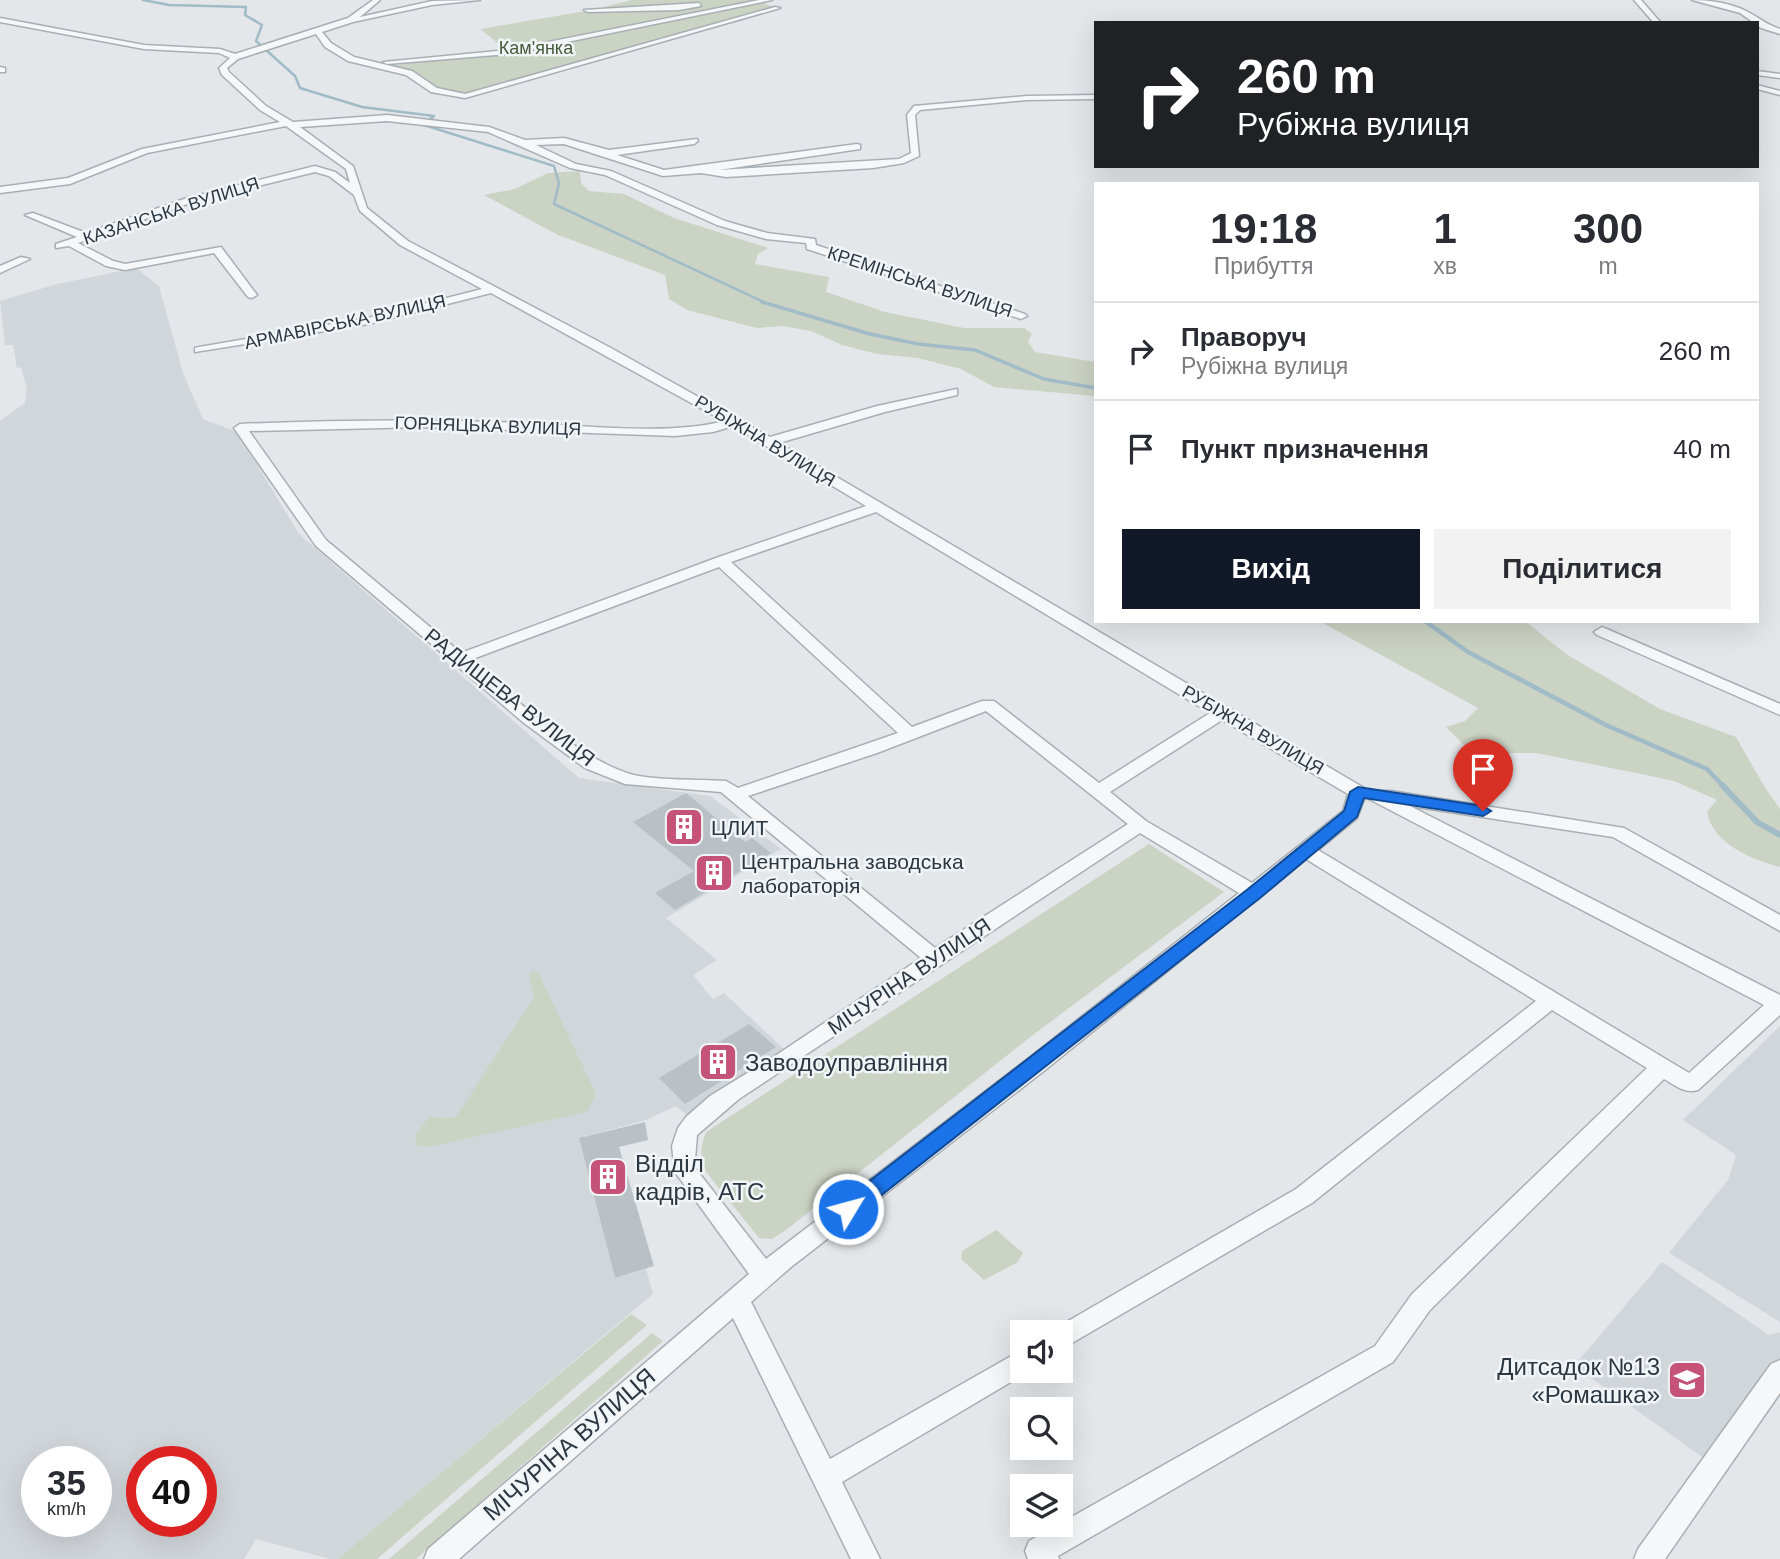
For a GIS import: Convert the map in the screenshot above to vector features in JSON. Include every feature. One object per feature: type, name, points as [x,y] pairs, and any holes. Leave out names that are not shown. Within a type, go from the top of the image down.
[{"type":"street","points":[[351,20],[377,0]]},
{"type":"street","points":[[0,20],[144,47],[220,51],[235,57],[351,20],[432,3],[477,0]]},
{"type":"street","points":[[588,10],[684,8],[721,0]]},
{"type":"street","points":[[1637,0],[1656,21]]},
{"type":"street","points":[[1695,0],[1742,11],[1757,21]]},
{"type":"street","points":[[318,32],[327,45],[358,62],[409,73],[439,92],[471,95],[777,8],[767,1],[500,53],[358,62]]},
{"type":"street","points":[[1759,23],[1780,32]]},
{"type":"street","name":"РУБІЖНА ВУЛИЦЯ","points":[[235,57],[223,68],[225,73],[263,108],[350,167],[363,209],[404,243],[615,354],[735,422],[1222,713],[1362,800],[1618,832],[1780,924]]},
{"type":"street","points":[[1759,73],[1780,76]]},
{"type":"street","points":[[1759,88],[1780,93]]},
{"type":"street","name":"КРЕМІНСЬКА ВУЛИЦЯ","points":[[701,170],[726,174],[873,165],[916,154],[911,135],[911,112],[921,107],[1027,98],[1094,97]]},
{"type":"street","name":"КРЕМІНСЬКА ВУЛИЦЯ","points":[[0,190],[70,181],[145,151],[289,124],[374,118],[489,130],[573,166],[660,174],[857,147]]},
{"type":"street","name":"КРЕМІНСЬКА ВУЛИЦЯ","points":[[524,143],[564,141],[657,172],[675,172]]},
{"type":"street","name":"КРЕМІНСЬКА ВУЛИЦЯ","points":[[603,153],[694,141]]},
{"type":"street","name":"КРЕМІНСЬКА ВУЛИЦЯ","points":[[587,168],[608,173],[721,223],[766,236],[811,242],[811,247],[1021,316]]},
{"type":"street","name":"КАЗАНСЬКА ВУЛИЦЯ","points":[[252,295],[217,249],[125,267],[110,264],[65,244],[190,200],[314,169],[332,174],[358,194]]},
{"type":"street","points":[[30,215],[87,237]]},
{"type":"street","points":[[0,270],[25,259]]},
{"type":"street","name":"АРМАВІРСЬКА ВУЛИЦЯ","points":[[199,350],[368,321],[490,290]]},
{"type":"street","points":[[768,442],[881,409],[953,392]]},
{"type":"street","name":"ГОРНЯЦЬКА ВУЛИЦЯ","points":[[240,428],[426,423],[675,432],[713,428],[735,422]]},
{"type":"street","name":"РАДИЩЕВА ВУЛИЦЯ","points":[[240,428],[321,543],[494,691],[591,764],[631,780],[726,787],[933,957]]},
{"type":"street","points":[[458,659],[721,561],[878,507]]},
{"type":"street","points":[[721,561],[908,733]]},
{"type":"street","points":[[1602,632],[1780,709]]},
{"type":"street","points":[[737,794],[871,749],[988,704],[1140,825],[1254,893]]},
{"type":"street","points":[[1097,792],[1222,713]]},
{"type":"street","points":[[1304,850],[1690,1084],[1779,1003],[1362,800]]},
{"type":"street","name":"МІЧУРІНА ВУЛИЦЯ","points":[[438,1559],[764,1275],[1254,893],[1362,800]]},
{"type":"street","name":"МІЧУРІНА ВУЛИЦЯ","points":[[764,1275],[686,1172],[681,1156],[692,1124],[721,1101],[782,1063],[933,957],[1140,825]]},
{"type":"street","points":[[1073,1331],[1304,1196],[1551,1000]]},
{"type":"street","points":[[1045,1559],[1040,1551],[1384,1354],[1421,1302],[1662,1067]]},
{"type":"street","points":[[736,1298],[866,1559]]},
{"type":"street","points":[[825,1477],[1010,1369]]},
{"type":"street","points":[[1648,1559],[1780,1372]]},
{"type":"shaded area","points":[[136,268],[159,286],[183,373],[203,419],[237,432],[299,534],[579,778],[710,796],[781,849],[666,918],[717,960],[693,975],[713,999],[724,993],[787,1052],[687,1115],[676,1106],[646,1120],[579,1138],[615,1278],[646,1269],[653,1294],[339,1559],[330,1559],[256,1539],[244,1559],[0,1559],[0,421],[25,403],[27,389],[21,367],[17,368],[13,345],[5,345],[0,301],[57,284]]},
{"type":"shaded area","points":[[1780,1026],[1780,1322],[1669,1253],[1728,1180],[1736,1155],[1683,1120]]},
{"type":"shaded area","name":"Дитсадок №13 «Ромашка»","points":[[1662,1262],[1769,1335],[1780,1332],[1780,1394],[1722,1471],[1574,1366]]},
{"type":"green space","name":"Кам'янка","points":[[632,0],[767,0],[763,2],[774,8],[465,95],[442,91],[389,66],[508,51],[480,29],[592,10]]},
{"type":"green space","points":[[580,171],[581,183],[589,191],[624,194],[674,218],[768,248],[758,254],[755,264],[829,277],[826,292],[885,312],[964,328],[1024,328],[1032,334],[1028,342],[1035,352],[1094,362],[1094,396],[994,387],[961,369],[918,358],[877,354],[842,345],[811,331],[783,326],[757,328],[687,310],[669,299],[665,275],[558,235],[484,195],[515,189],[548,173]]},
{"type":"green space","points":[[1323,623],[1527,623],[1566,654],[1660,709],[1736,737],[1780,809],[1780,867],[1746,855],[1725,841],[1717,833],[1707,812],[1717,800],[1674,781],[1536,753],[1499,753],[1467,748],[1446,727],[1465,721],[1478,708]]},
{"type":"green space","points":[[1149,844],[1224,892],[1029,1038],[786,1230],[772,1239],[759,1238],[706,1172],[702,1152],[706,1132]]},
{"type":"green space","points":[[538,972],[596,1094],[587,1112],[429,1147],[417,1146],[415,1136],[429,1117],[455,1118],[534,998],[529,974]]},
{"type":"green space","points":[[996,1230],[1023,1253],[1018,1262],[984,1280],[961,1259],[962,1251]]},
{"type":"green space","points":[[631,1314],[647,1325],[377,1559],[338,1559]]},
{"type":"green space","points":[[652,1333],[663,1341],[416,1559],[389,1559]]},
{"type":"building","points":[[686,793],[745,842],[752,838],[771,853],[675,910],[655,893],[694,871],[633,822]]},
{"type":"building","name":"Заводоуправління","points":[[749,1024],[776,1047],[685,1104],[659,1078]]},
{"type":"building","name":"Відділ кадрів, АТС","points":[[645,1122],[648,1140],[619,1147],[654,1266],[615,1278],[579,1138]]},
{"type":"waterway","points":[[143,0],[169,5],[246,7],[245,15],[262,25],[256,41],[295,76],[300,88],[362,107],[434,116],[424,125],[554,166],[559,183],[554,204],[766,303]]},
{"type":"waterway","points":[[762,302],[870,334],[918,344],[975,350],[1044,379],[1094,388]]},
{"type":"waterway","points":[[1428,623],[1468,652],[1608,726],[1707,769],[1724,787]]},
{"type":"waterway","points":[[1722,785],[1757,822],[1780,835]]},
{"type":"place","name":"ЦЛИТ","points":[[684,827]]},
{"type":"place","name":"Центральна заводська лабораторія","points":[[714,873]]},
{"type":"place","name":"Заводоуправління","points":[[718,1062]]},
{"type":"place","name":"Відділ кадрів, АТС","points":[[608,1177]]},
{"type":"place","name":"Дитсадок №13 «Ромашка»","points":[[1687,1380]]},
{"type":"route","points":[[848,1209],[1037,1064],[1351,814],[1358,792],[1483,811]]}]
